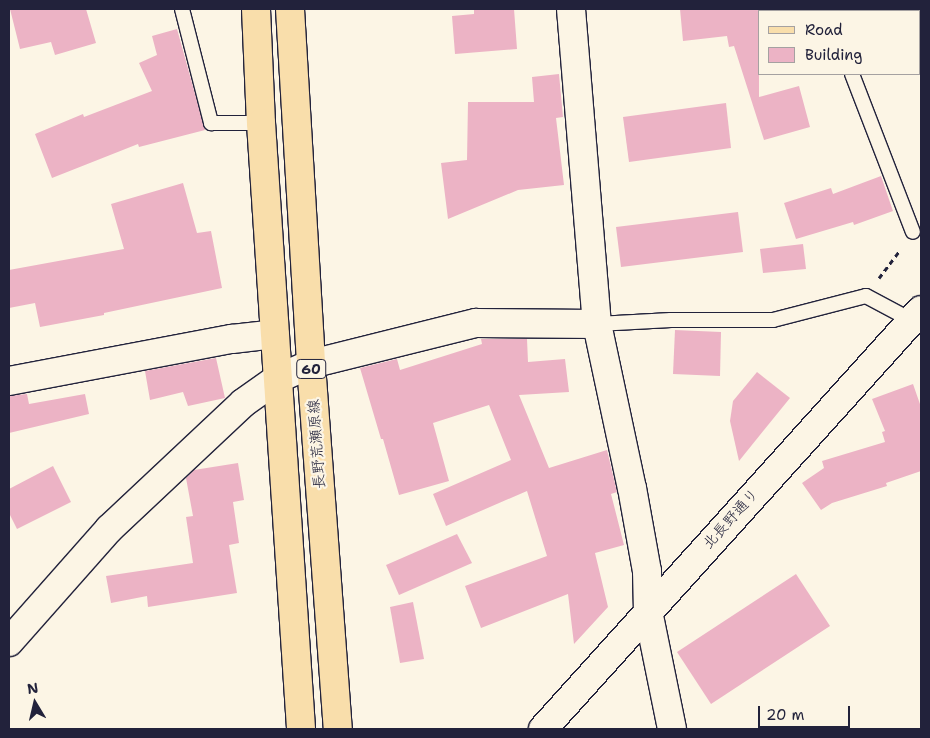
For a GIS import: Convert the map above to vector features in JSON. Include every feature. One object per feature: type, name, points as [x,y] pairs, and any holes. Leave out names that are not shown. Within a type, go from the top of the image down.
[{"type":"main road","name":"60","points":[[256,9],[261,123],[301,729]]},
{"type":"main road","name":"長野荒瀬原線","points":[[290,9],[311,364],[338,729]]},
{"type":"street","points":[[571,9],[597,324],[634,497],[647,571],[648,611],[672,729]]},
{"type":"street","name":"北長野通り","points":[[544,729],[648,611],[916,315]]},
{"type":"street","points":[[9,642],[110,529],[243,403],[277,379],[311,364],[476,323],[597,324]]},
{"type":"street","points":[[9,381],[232,339],[275,334]]},
{"type":"lane","points":[[182,9],[211,123],[261,123]]},
{"type":"lane","points":[[852,75],[913,232]]},
{"type":"lane","points":[[597,324],[671,320],[772,320],[866,296],[916,315]]},
{"type":"path","points":[[866,296],[913,232]]},
{"type":"building","points":[[10,9],[86,9],[96,43],[55,55],[51,42],[20,49]]},
{"type":"building","points":[[474,9],[514,9],[517,49],[455,54],[452,16],[474,14]]},
{"type":"building","points":[[680,9],[759,9],[759,97],[799,86],[810,127],[764,140],[734,46],[729,47],[727,36],[683,41]]},
{"type":"building","points":[[177,29],[205,130],[139,147],[138,144],[52,178],[35,134],[83,114],[84,117],[152,91],[139,63],[157,55],[152,36]]},
{"type":"building","points":[[559,74],[563,117],[556,118],[564,185],[518,190],[448,219],[441,163],[467,160],[468,102],[534,102],[532,77]]},
{"type":"building","points":[[726,103],[731,148],[629,162],[623,117]]},
{"type":"building","points":[[881,176],[893,211],[854,225],[853,222],[796,239],[784,203],[831,188],[833,194]]},
{"type":"building","points":[[183,183],[197,233],[211,231],[222,288],[104,313],[104,315],[40,327],[35,303],[9,308],[9,270],[124,249],[111,204]]},
{"type":"building","points":[[738,212],[743,252],[621,267],[616,227]]},
{"type":"building","points":[[803,244],[806,269],[763,273],[760,249]]},
{"type":"building","points":[[675,330],[721,332],[720,376],[673,374]]},
{"type":"building","points":[[481,339],[527,339],[528,362],[565,359],[569,392],[519,395],[549,468],[607,450],[617,492],[611,494],[624,545],[595,553],[608,607],[574,644],[568,594],[481,628],[465,586],[547,556],[527,491],[446,526],[433,494],[511,460],[489,405],[433,423],[449,481],[399,495],[383,439],[381,439],[360,368],[397,359],[400,370],[482,344]]},
{"type":"building","points":[[216,358],[225,398],[188,406],[183,392],[150,400],[145,371]]},
{"type":"building","points":[[757,372],[790,398],[739,461],[730,421],[733,401]]},
{"type":"building","points":[[913,384],[921,407],[921,471],[886,483],[887,486],[832,503],[821,510],[802,483],[824,468],[822,461],[885,442],[882,432],[885,431],[872,399]]},
{"type":"building","points":[[27,394],[29,404],[85,394],[89,414],[9,433],[9,396]]},
{"type":"building","points":[[238,463],[244,500],[233,502],[239,543],[229,545],[237,593],[148,607],[147,596],[111,603],[106,576],[193,563],[186,517],[193,516],[186,478],[194,470]]},
{"type":"building","points":[[53,466],[71,502],[17,529],[9,513],[9,489]]},
{"type":"building","points":[[457,534],[472,563],[399,595],[386,565]]},
{"type":"building","points":[[796,574],[830,626],[711,704],[677,652]]},
{"type":"building","points":[[413,602],[424,659],[400,663],[390,607]]}]
